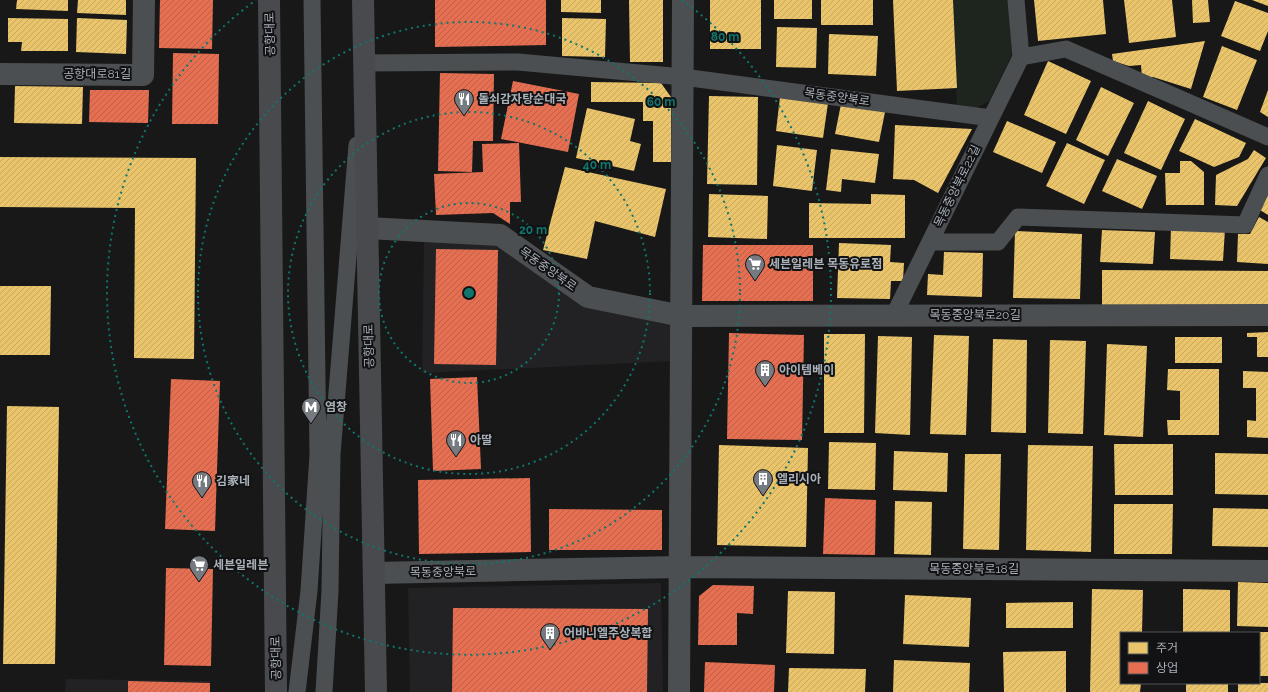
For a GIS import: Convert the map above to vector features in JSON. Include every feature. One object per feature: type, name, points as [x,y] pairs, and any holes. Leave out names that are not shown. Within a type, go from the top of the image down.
[{"type":"main road","name":"공항대로","points":[[270,0],[276,692]]},
{"type":"main road","name":"공항대로","points":[[362,0],[376,692]]},
{"type":"street","name":"공항대로81길","points":[[0,74],[143,75],[144,0]]},
{"type":"street","points":[[679,692],[683,0]]},
{"type":"street","name":"목동중앙북로","points":[[367,228],[500,235],[588,297],[682,316]]},
{"type":"street","name":"목동중앙북로20길","points":[[682,316],[1268,315]]},
{"type":"street","name":"목동중앙북로","points":[[374,573],[680,567]]},
{"type":"street","name":"목동중앙북로18길","points":[[680,567],[1268,571]]},
{"type":"lane","points":[[297,692],[309,591],[318,455],[312,0]]},
{"type":"lane","points":[[1016,0],[1021,57],[1066,50],[1268,137]]},
{"type":"lane","name":"목동중앙북로22길","points":[[894,315],[1021,57]]},
{"type":"lane","name":"목동중앙북로","points":[[364,63],[518,62],[683,77],[991,118]]},
{"type":"lane","points":[[324,692],[330,591],[332,454],[364,63]]},
{"type":"lane","points":[[930,242],[998,242],[1018,217],[1245,225],[1268,174]]},
{"type":"shaded area","points":[[953,0],[1009,0],[1012,54],[989,101],[975,109],[957,105]]},
{"type":"shaded area","points":[[424,242],[497,242],[582,304],[674,323],[674,361],[422,373]]},
{"type":"shaded area","name":"어바니엘주상복합","points":[[661,583],[663,692],[410,692],[408,588]]},
{"type":"shaded area","points":[[66,679],[210,681],[210,692],[65,692]]},
{"type":"building: 주거","points":[[17,0],[68,0],[68,11],[16,9]]},
{"type":"building: 주거","points":[[78,0],[126,0],[126,15],[77,13]]},
{"type":"building: 주거","points":[[561,0],[601,0],[601,13],[561,12]]},
{"type":"building: 주거","points":[[629,0],[663,0],[663,62],[630,62]]},
{"type":"building: 주거","points":[[710,0],[761,0],[761,49],[710,49]]},
{"type":"building: 주거","points":[[774,0],[812,0],[812,19],[774,19]]},
{"type":"building: 주거","points":[[821,0],[873,0],[873,25],[821,25]]},
{"type":"building: 주거","points":[[893,0],[953,0],[957,88],[897,91]]},
{"type":"building: 주거","points":[[1034,0],[1103,0],[1106,34],[1038,41]]},
{"type":"building: 주거","points":[[1124,0],[1172,0],[1176,37],[1129,43]]},
{"type":"building: 주거","points":[[1192,0],[1208,0],[1210,22],[1193,23]]},
{"type":"building: 주거","points":[[1252,0],[1268,0],[1268,6]]},
{"type":"building: 주거","points":[[1235,1],[1268,13],[1268,31],[1260,51],[1221,36]]},
{"type":"building: 주거","points":[[8,18],[68,19],[68,51],[21,51],[22,42],[8,42]]},
{"type":"building: 주거","points":[[77,18],[127,20],[126,54],[76,52]]},
{"type":"building: 주거","points":[[562,18],[606,19],[605,57],[562,56]]},
{"type":"building: 주거","points":[[777,27],[817,28],[816,68],[776,67]]},
{"type":"building: 주거","points":[[829,34],[878,36],[876,76],[828,74]]},
{"type":"building: 주거","points":[[1205,41],[1191,89],[1153,77],[1142,78],[1141,65],[1129,66],[1113,61],[1112,54]]},
{"type":"building: 주거","points":[[1222,46],[1257,60],[1237,110],[1203,97]]},
{"type":"building: 주거","points":[[1048,61],[1091,81],[1066,134],[1024,115]]},
{"type":"building: 주거","points":[[591,82],[661,83],[671,97],[671,162],[653,162],[653,121],[643,121],[643,102],[591,102]]},
{"type":"building: 주거","points":[[15,86],[83,87],[82,124],[14,123]]},
{"type":"building: 주거","points":[[1101,87],[1134,103],[1108,156],[1076,140]]},
{"type":"building: 주거","points":[[1268,90],[1268,117],[1260,112]]},
{"type":"building: 주거","points":[[709,96],[758,97],[757,185],[707,184]]},
{"type":"building: 주거","points":[[780,97],[828,103],[823,138],[776,131]]},
{"type":"building: 주거","points":[[1148,101],[1185,119],[1161,170],[1124,153]]},
{"type":"building: 주거","points":[[841,104],[885,112],[879,142],[835,134]]},
{"type":"building: 주거","points":[[587,108],[635,119],[630,141],[641,144],[634,171],[576,158]]},
{"type":"building: 주거","points":[[1195,119],[1246,143],[1239,157],[1214,167],[1179,151]]},
{"type":"building: 주거","points":[[1007,121],[1056,142],[1042,173],[993,152]]},
{"type":"building: 주거","points":[[895,125],[972,129],[938,193],[914,180],[893,179]]},
{"type":"building: 주거","points":[[1067,143],[1105,160],[1084,204],[1046,186]]},
{"type":"building: 주거","points":[[777,145],[817,150],[812,191],[773,186]]},
{"type":"building: 주거","points":[[831,149],[879,154],[875,183],[842,179],[841,192],[826,190]]},
{"type":"building: 주거","points":[[1254,150],[1266,158],[1237,206],[1215,205],[1216,175],[1248,159]]},
{"type":"building: 주거","points":[[0,157],[196,158],[194,359],[134,358],[135,208],[0,207]]},
{"type":"building: 주거","points":[[1117,159],[1157,176],[1142,209],[1102,191]]},
{"type":"building: 주거","points":[[1180,161],[1191,161],[1204,172],[1204,205],[1166,205],[1165,173],[1180,173]]},
{"type":"building: 주거","points":[[565,167],[666,189],[655,237],[595,221],[587,259],[543,250]]},
{"type":"building: 주거","points":[[709,194],[768,196],[767,239],[708,237]]},
{"type":"building: 주거","points":[[871,194],[905,195],[905,238],[809,238],[809,203],[871,204]]},
{"type":"building: 주거","points":[[1268,194],[1268,215],[1260,210]]},
{"type":"building: 주거","points":[[1259,217],[1268,222],[1268,264],[1237,262],[1238,234],[1250,234]]},
{"type":"building: 주거","points":[[1171,227],[1225,229],[1223,261],[1170,259]]},
{"type":"building: 주거","points":[[1102,230],[1155,232],[1153,264],[1100,262]]},
{"type":"building: 주거","points":[[1015,231],[1082,234],[1080,299],[1013,298]]},
{"type":"building: 주거","points":[[839,243],[891,245],[890,262],[904,263],[903,281],[891,281],[890,299],[837,298]]},
{"type":"building: 주거","points":[[944,252],[983,253],[982,297],[927,295],[928,274],[943,275]]},
{"type":"building: 주거","points":[[1102,270],[1268,271],[1268,307],[1102,306]]},
{"type":"building: 주거","points":[[0,286],[51,286],[50,355],[0,355]]},
{"type":"building: 주거","points":[[1268,332],[1268,357],[1257,357],[1257,337],[1247,337],[1247,333]]},
{"type":"building: 주거","points":[[824,334],[865,334],[864,433],[824,433]]},
{"type":"building: 주거","points":[[934,335],[969,336],[966,435],[930,434]]},
{"type":"building: 주거","points":[[878,336],[912,337],[910,435],[875,433]]},
{"type":"building: 주거","points":[[1175,337],[1222,337],[1222,363],[1175,363]]},
{"type":"building: 주거","points":[[993,339],[1027,340],[1026,433],[991,432]]},
{"type":"building: 주거","points":[[1050,340],[1086,341],[1083,434],[1048,433]]},
{"type":"building: 주거","points":[[1107,344],[1147,346],[1143,437],[1104,435]]},
{"type":"building: 주거","points":[[1168,369],[1219,369],[1219,435],[1168,435],[1167,420],[1180,420],[1180,391],[1167,390]]},
{"type":"building: 주거","points":[[1243,371],[1268,372],[1268,438],[1247,437],[1247,420],[1256,421],[1256,388],[1243,388]]},
{"type":"building: 주거","points":[[7,406],[59,407],[55,664],[3,664]]},
{"type":"building: 주거","points":[[829,442],[876,443],[875,490],[828,489]]},
{"type":"building: 주거","points":[[1114,444],[1173,444],[1173,495],[1115,495]]},
{"type":"building: 주거","name":"엘리시아","points":[[719,445],[808,448],[806,547],[717,545]]},
{"type":"building: 주거","points":[[1028,445],[1093,446],[1091,552],[1026,550]]},
{"type":"building: 주거","points":[[894,451],[948,453],[947,492],[893,490]]},
{"type":"building: 주거","points":[[1215,453],[1268,454],[1268,495],[1215,494]]},
{"type":"building: 주거","points":[[965,454],[1001,454],[999,550],[963,549]]},
{"type":"building: 주거","points":[[895,501],[932,502],[931,555],[894,554]]},
{"type":"building: 주거","points":[[1114,504],[1173,504],[1172,554],[1114,554]]},
{"type":"building: 주거","points":[[1213,508],[1268,509],[1268,547],[1212,546]]},
{"type":"building: 주거","points":[[1238,582],[1268,583],[1268,627],[1237,626]]},
{"type":"building: 주거","points":[[1092,589],[1143,590],[1142,632],[1120,632],[1120,684],[1141,684],[1140,692],[1090,692]]},
{"type":"building: 주거","points":[[1183,589],[1230,590],[1230,632],[1183,632]]},
{"type":"building: 주거","points":[[788,591],[835,592],[834,654],[786,653]]},
{"type":"building: 주거","points":[[905,595],[971,598],[969,647],[903,644]]},
{"type":"building: 주거","points":[[1073,602],[1073,628],[1006,628],[1006,603]]},
{"type":"building: 주거","points":[[1260,632],[1268,632],[1268,676],[1260,676]]},
{"type":"building: 주거","points":[[1066,651],[1066,692],[1004,692],[1003,652]]},
{"type":"building: 주거","points":[[894,660],[970,663],[969,692],[893,692]]},
{"type":"building: 주거","points":[[789,668],[866,669],[865,692],[788,692]]},
{"type":"building: 주거","points":[[1268,683],[1268,692],[1238,692],[1238,684]]},
{"type":"building: 주거","points":[[1186,684],[1228,684],[1228,692],[1186,692]]},
{"type":"building: 상업","points":[[160,0],[213,0],[212,49],[159,48]]},
{"type":"building: 상업","points":[[435,0],[546,0],[546,45],[435,47]]},
{"type":"building: 상업","points":[[173,53],[219,54],[218,124],[172,124]]},
{"type":"building: 상업","points":[[440,73],[494,74],[493,141],[473,141],[472,172],[438,171]]},
{"type":"building: 상업","points":[[513,81],[579,94],[568,152],[501,139]]},
{"type":"building: 상업","points":[[90,90],[149,90],[148,123],[89,122]]},
{"type":"building: 상업","points":[[519,143],[521,202],[510,202],[510,224],[493,213],[436,215],[434,174],[483,172],[482,144]]},
{"type":"building: 상업","points":[[703,245],[813,245],[813,301],[702,301]]},
{"type":"building: 상업","points":[[436,249],[498,250],[496,365],[434,364]]},
{"type":"building: 상업","name":"아이템베이","points":[[729,333],[804,335],[802,440],[727,439]]},
{"type":"building: 상업","points":[[477,377],[481,469],[433,471],[430,379]]},
{"type":"building: 상업","points":[[171,379],[220,381],[215,531],[165,529]]},
{"type":"building: 상업","points":[[530,478],[531,552],[419,554],[418,480]]},
{"type":"building: 상업","points":[[825,498],[876,500],[875,555],[823,554]]},
{"type":"building: 상업","points":[[549,509],[662,510],[662,550],[549,550]]},
{"type":"building: 상업","points":[[166,568],[213,569],[211,666],[164,665]]},
{"type":"building: 상업","points":[[713,585],[754,586],[753,614],[737,613],[737,645],[698,645],[699,596]]},
{"type":"building: 상업","name":"어바니엘주상복합","points":[[453,608],[648,609],[647,692],[452,692]]},
{"type":"building: 상업","points":[[705,662],[775,665],[774,692],[704,692]]},
{"type":"building: 상업","points":[[128,681],[210,683],[210,692],[128,692]]},
{"type":"place","name":"돌쇠감자탕순대국","points":[[464,116]]},
{"type":"place","name":"세븐일레븐 목동유로점","points":[[755,281]]},
{"type":"place","name":"아이템베이","points":[[765,387]]},
{"type":"place","name":"염창","points":[[311,424]]},
{"type":"place","name":"아딸","points":[[456,457]]},
{"type":"place","name":"엘리시아","points":[[763,496]]},
{"type":"place","name":"김家네","points":[[202,498]]},
{"type":"place","name":"세븐일레븐","points":[[199,582]]},
{"type":"place","name":"어바니엘주상복합","points":[[550,650]]}]
